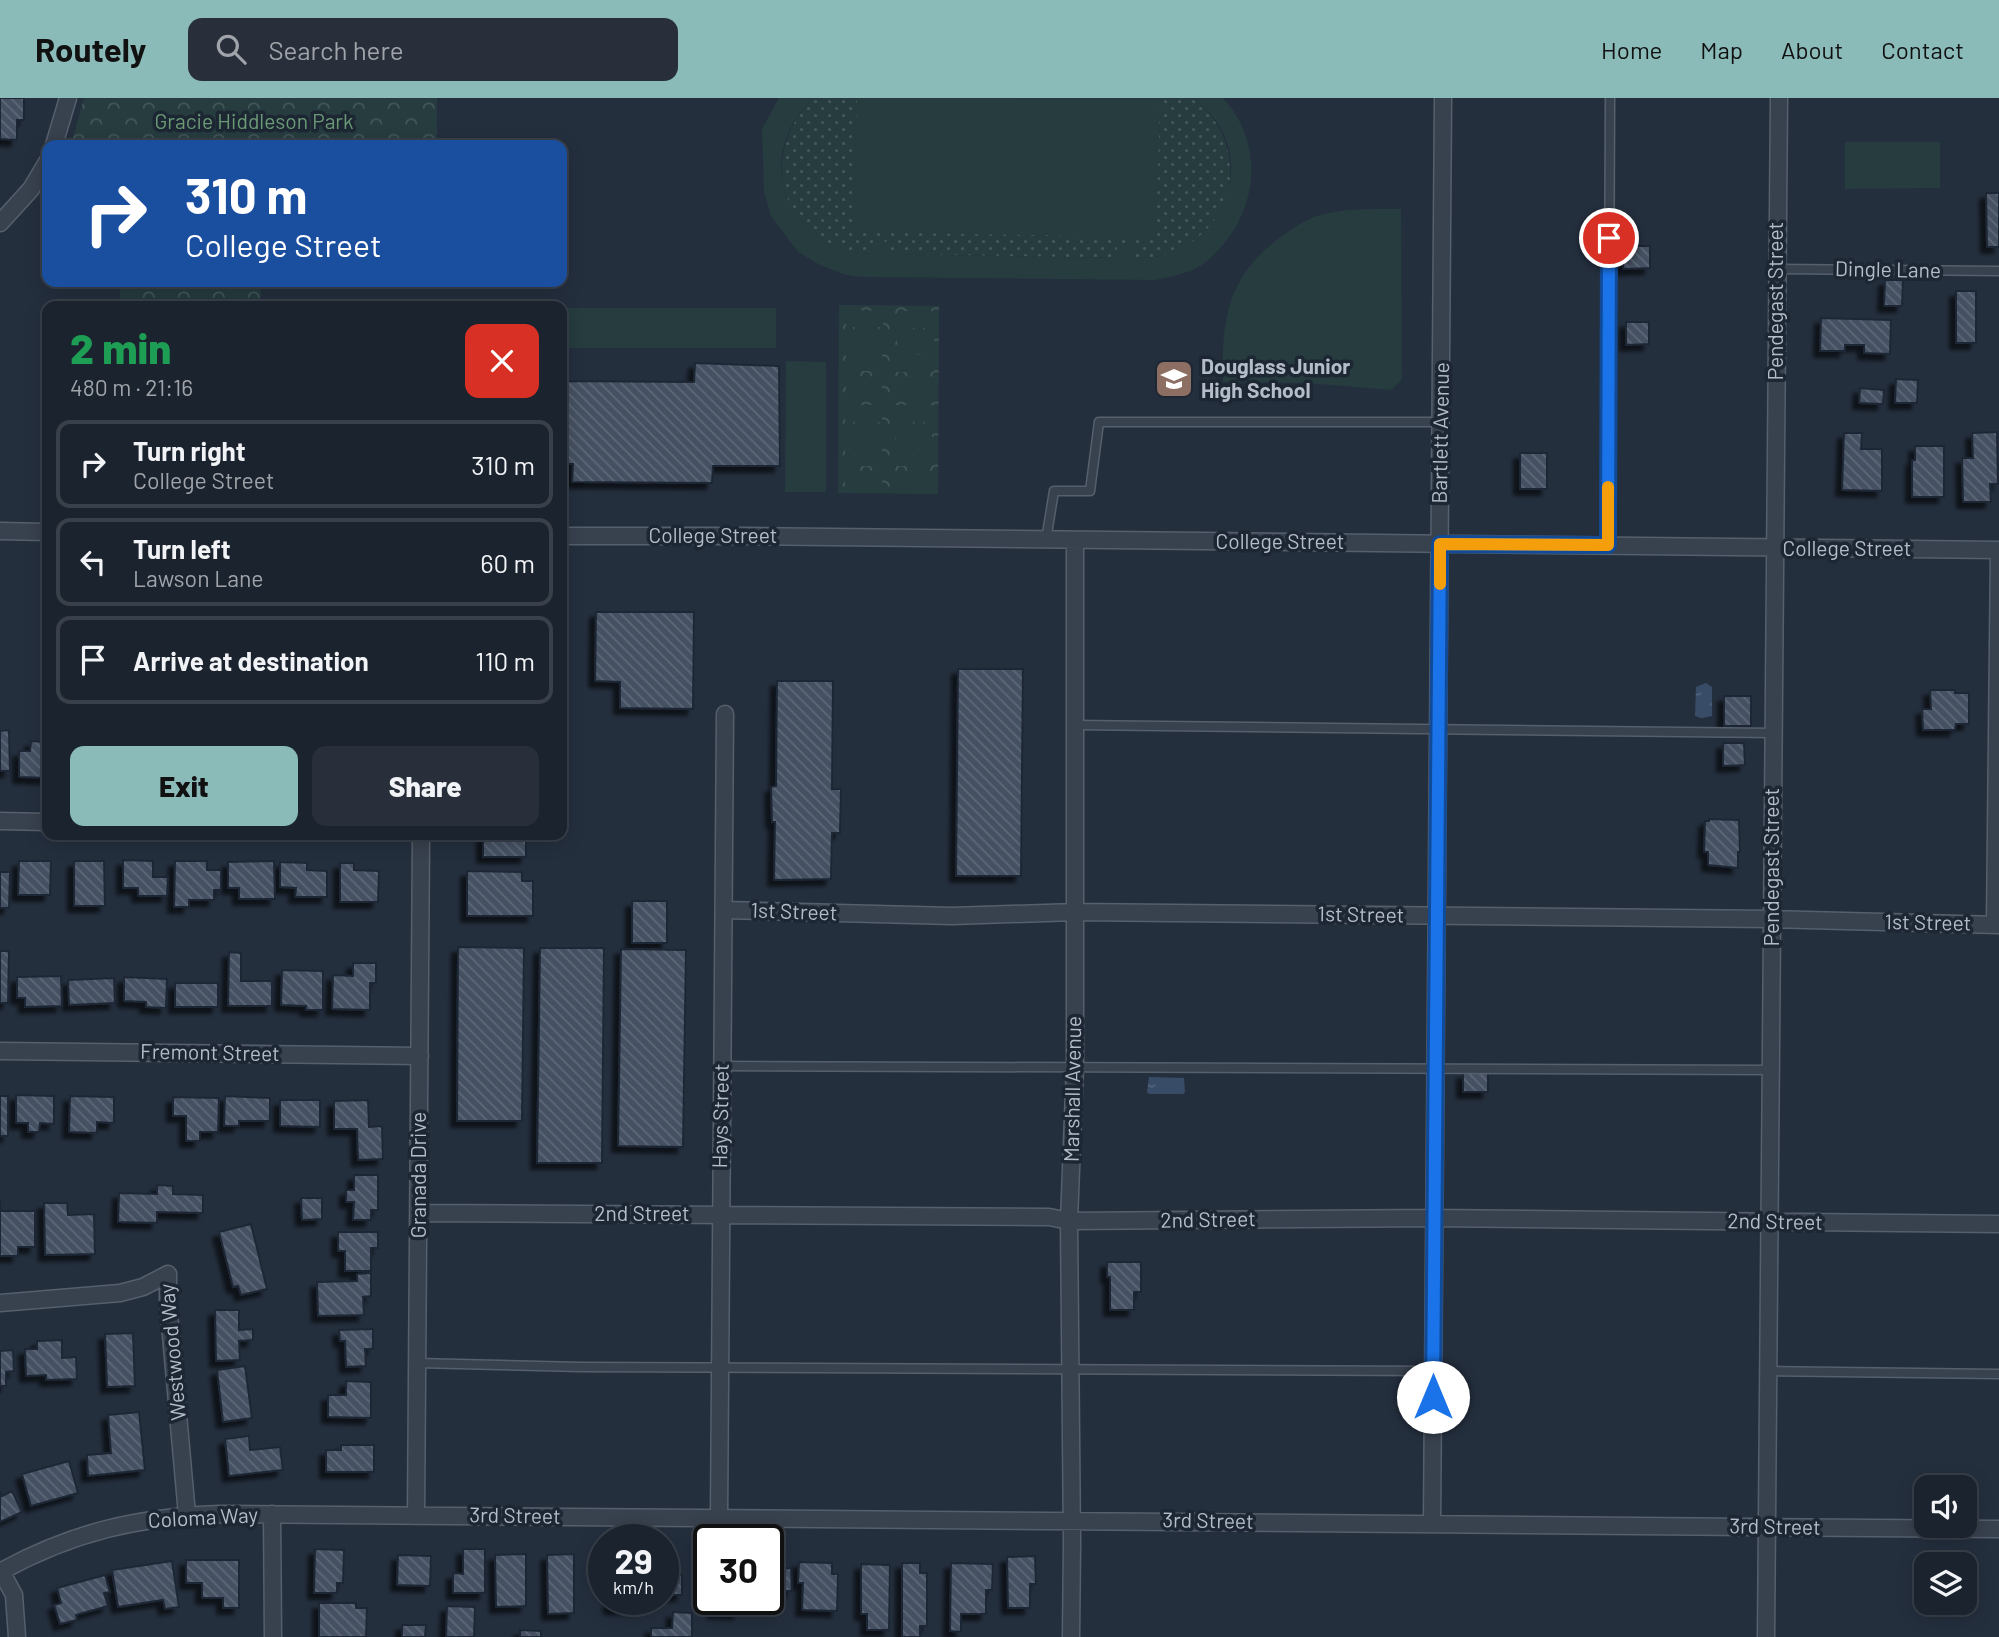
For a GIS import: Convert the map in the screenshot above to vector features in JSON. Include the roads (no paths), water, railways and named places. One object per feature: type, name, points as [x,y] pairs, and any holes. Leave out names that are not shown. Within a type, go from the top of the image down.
[{"type":"street","points":[[55,140],[68,98]]},
{"type":"street","name":"Bartlett Avenue","points":[[1432,1524],[1443,98]]},
{"type":"street","name":"Pendegast Street","points":[[1766,1637],[1779,98]]},
{"type":"street","points":[[0,223],[31,189],[42,170]]},
{"type":"street","points":[[0,531],[42,532]]},
{"type":"street","name":"College Street","points":[[567,536],[1999,550]]},
{"type":"street","name":"Marshall Avenue","points":[[1071,1637],[1069,1222],[1074,1065],[1076,541]]},
{"type":"street","points":[[1997,925],[1999,550]]},
{"type":"street","name":"Hays Street","points":[[719,1518],[724,714]]},
{"type":"street","points":[[0,821],[42,822]]},
{"type":"street","name":"Granada Drive","points":[[416,1516],[421,840]]},
{"type":"street","name":"1st Street","points":[[724,910],[952,916],[1075,912],[1772,919],[1997,925]]},
{"type":"street","name":"Fremont Street","points":[[0,1051],[420,1056]]},
{"type":"street","name":"2nd Street","points":[[419,1213],[1049,1217],[1069,1222],[1434,1218],[1999,1224]]},
{"type":"street","name":"Westwood Way","points":[[0,1303],[120,1293],[143,1287],[168,1274],[167,1303],[187,1515]]},
{"type":"street","points":[[272,1514],[273,1637]]},
{"type":"street","name":"Coloma Way","points":[[1,1572],[44,1549],[88,1533],[117,1525],[187,1515],[416,1516]]},
{"type":"street","name":"3rd Street","points":[[416,1516],[1999,1529]]},
{"type":"street","points":[[1,1572],[14,1595],[17,1637]]},
{"type":"lane","points":[[1608,545],[1610,98]]},
{"type":"lane","name":"Dingle Lane","points":[[1776,269],[1999,271]]},
{"type":"lane","points":[[1046,540],[1054,491],[1090,491],[1099,422],[1442,422]]},
{"type":"lane","points":[[1074,725],[1773,733]]},
{"type":"lane","points":[[722,1066],[1074,1065],[1435,1070],[1771,1070]]},
{"type":"lane","points":[[417,1363],[1433,1371]]},
{"type":"lane","points":[[1768,1371],[1999,1374]]},
{"type":"water","points":[[1706,683],[1712,687],[1712,716],[1702,718],[1695,716],[1696,687]]},
{"type":"water","points":[[1149,1077],[1184,1078],[1185,1092],[1149,1094]]},
{"type":"place","name":"Douglass Junior High School","points":[[1174,379]]},
{"type":"park label","name":"Gracie Hiddleson Park","points":[[254,122]]}]
